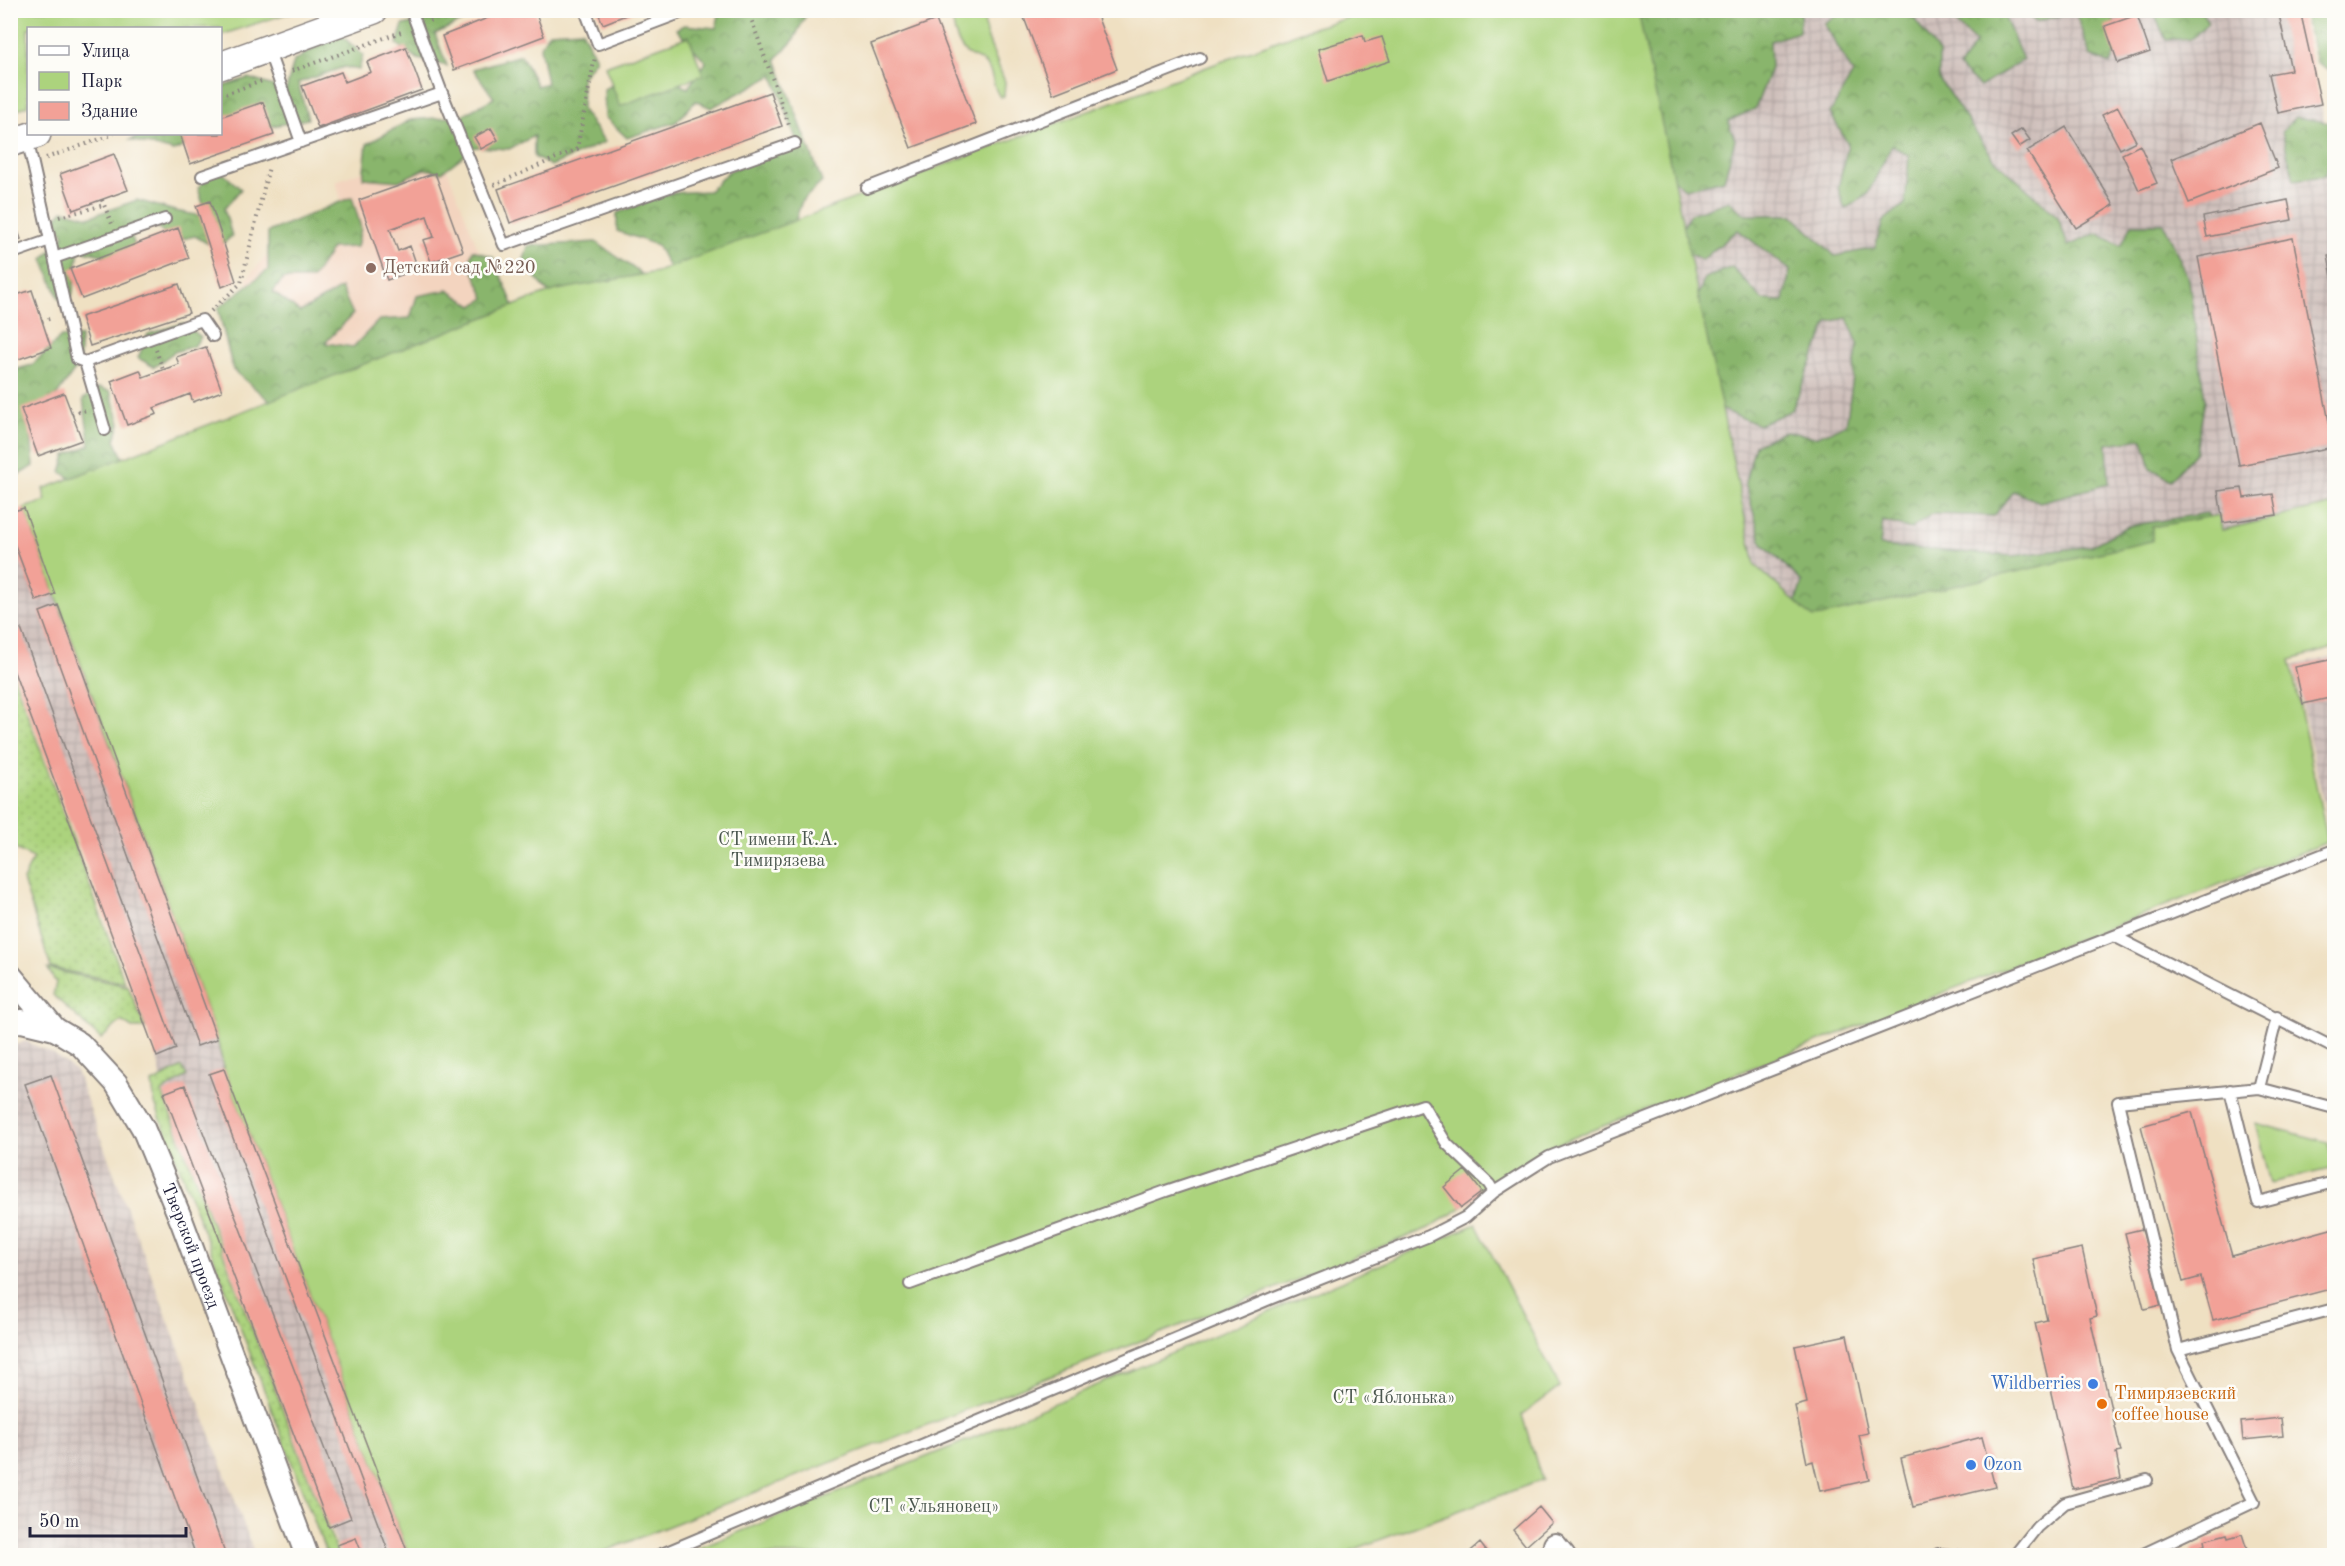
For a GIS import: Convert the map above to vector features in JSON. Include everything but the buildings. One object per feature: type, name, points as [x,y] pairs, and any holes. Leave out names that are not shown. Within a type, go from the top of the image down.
[{"type":"street","points":[[222,65],[374,10]]},
{"type":"street","name":"Тверской проезд","points":[[10,975],[55,1029],[80,1044],[116,1083],[143,1128],[182,1222],[307,1556]]},
{"type":"street","points":[[10,1022],[22,1021],[55,1029]]},
{"type":"lane","points":[[411,10],[442,93],[504,244],[795,143]]},
{"type":"lane","points":[[585,10],[598,44],[688,10]]},
{"type":"lane","points":[[268,49],[301,142]]},
{"type":"lane","points":[[867,188],[1200,58]]},
{"type":"lane","points":[[202,176],[442,93]]},
{"type":"lane","points":[[27,144],[77,359],[85,362],[202,320],[213,336]]},
{"type":"lane","points":[[54,258],[165,219]]},
{"type":"lane","points":[[10,254],[50,240]]},
{"type":"lane","points":[[85,362],[105,430]]},
{"type":"lane","points":[[657,1556],[1272,1298],[1429,1236],[1466,1217],[1494,1192],[1549,1157],[2334,850]]},
{"type":"lane","points":[[2114,936],[2334,1048]]},
{"type":"lane","points":[[2259,1088],[2277,1017]]},
{"type":"lane","points":[[2139,1556],[2254,1502],[2178,1350],[2118,1102],[2259,1088],[2334,1108]]},
{"type":"lane","points":[[2230,1090],[2258,1202],[2334,1182]]},
{"type":"lane","points":[[910,1284],[1166,1191],[1423,1105],[1448,1144],[1489,1184],[1494,1192]]},
{"type":"lane","points":[[2178,1350],[2334,1309]]},
{"type":"lane","points":[[2014,1556],[2037,1527],[2065,1503],[2147,1480]]},
{"type":"lane","points":[[1938,1554],[1963,1556]]},
{"type":"path","points":[[222,95],[460,10]]},
{"type":"path","points":[[748,10],[795,143]]},
{"type":"path","points":[[492,186],[577,149],[598,44]]},
{"type":"path","points":[[27,144],[105,135]]},
{"type":"path","points":[[202,320],[241,283],[273,152]]},
{"type":"path","points":[[46,221],[103,202],[116,236]]},
{"type":"shaded area","points":[[1638,11],[2300,11],[2334,166],[2334,504],[2222,530],[2219,516],[2153,541],[1813,618],[1755,565]]},
{"type":"shaded area","name":"Детский сад №220","points":[[437,143],[502,310],[286,394],[246,279],[265,257],[346,220],[336,181]]},
{"type":"shaded area","points":[[24,508],[217,1039],[224,1069],[409,1555],[341,1555],[164,1093],[157,1057],[11,661],[11,512]]},
{"type":"shaded area","points":[[2334,657],[2334,850],[2293,665]]},
{"type":"shaded area","points":[[26,1041],[55,1055],[76,1071],[255,1555],[11,1556],[10,1047]]},
{"type":"green space","points":[[11,10],[295,10],[222,35],[222,27],[27,27],[27,105],[11,113]]},
{"type":"green space","points":[[720,11],[819,11],[806,15],[793,41],[776,59],[822,182],[802,201],[790,236],[677,282],[657,245],[617,231],[617,213],[670,193],[709,191],[729,171],[798,144],[773,75],[711,108],[696,101],[676,122],[627,138],[605,117],[604,89],[644,69],[688,88],[706,62],[676,29],[684,25],[716,28]]},
{"type":"green space","points":[[953,11],[983,11],[986,34],[1005,82],[1004,96],[1000,97],[998,94],[988,67],[982,61],[967,54],[961,47],[955,32]]},
{"type":"green space","name":"СТ имени К.А. Тимирязева","points":[[1371,11],[1638,11],[1755,565],[1813,618],[2152,541],[2152,527],[2219,515],[2222,530],[2334,504],[2334,648],[2290,660],[2328,842],[1552,1146],[1489,1184],[1461,1208],[1429,1228],[595,1555],[409,1555],[224,1069],[217,1039],[24,508],[46,501],[43,489],[539,296],[557,290],[657,272],[1306,30]]},
{"type":"green space","points":[[1635,11],[1801,11],[1799,32],[1770,41],[1771,68],[1755,109],[1728,121],[1735,140],[1724,180],[1685,189],[1657,166]]},
{"type":"green space","points":[[1844,11],[1909,11],[1939,53],[1939,79],[1994,159],[2058,217],[2068,246],[2097,233],[2121,246],[2132,224],[2164,224],[2189,280],[2205,400],[2196,452],[2171,480],[2151,468],[2143,439],[2107,444],[2109,484],[2040,502],[2013,491],[1994,516],[1932,514],[1911,529],[1883,521],[1880,546],[2013,556],[2091,546],[2128,526],[2207,513],[2215,527],[1825,639],[1793,611],[1802,582],[1762,543],[1745,482],[1755,445],[1785,431],[1815,437],[1846,425],[1858,343],[1847,318],[1828,322],[1792,410],[1759,425],[1711,405],[1691,311],[1705,278],[1732,267],[1763,300],[1784,301],[1790,270],[1738,230],[1702,260],[1674,246],[1690,214],[1729,201],[1746,215],[1792,215],[1835,256],[1875,248],[1883,221],[1905,204],[1909,156],[1892,145],[1867,195],[1845,209],[1838,188],[1848,144],[1830,113],[1853,73],[1824,23]]},
{"type":"green space","points":[[1942,11],[2006,11],[2003,13],[2023,60],[1980,87],[1959,67],[1976,42]]},
{"type":"green space","points":[[2022,11],[2075,11],[2036,22]]},
{"type":"green space","points":[[2075,11],[2111,11],[2120,43],[2110,64],[2090,55]]},
{"type":"green space","points":[[2153,11],[2201,11],[2208,22],[2193,38],[2166,40]]},
{"type":"green space","points":[[2303,11],[2334,11],[2325,29],[2334,43],[2332,72],[2316,62]]},
{"type":"green space","points":[[460,15],[463,21],[435,34],[447,66],[418,59],[397,44],[403,25]]},
{"type":"green space","points":[[582,30],[596,59],[582,78],[582,110],[605,142],[551,166],[534,157],[534,136],[509,149],[475,147],[442,172],[424,169],[399,181],[363,178],[367,144],[410,120],[461,116],[494,98],[473,69],[521,55],[537,86],[547,83],[540,47],[549,32]]},
{"type":"green space","points":[[342,36],[363,55],[359,70],[344,67],[298,83],[308,119],[193,142],[174,151],[130,140],[141,135],[222,135],[222,87],[248,78],[286,90],[294,61],[318,46]]},
{"type":"green space","points":[[689,36],[703,75],[620,106],[605,66]]},
{"type":"green space","points":[[2295,117],[2331,123],[2334,118],[2334,151],[2325,176],[2294,180],[2282,132]]},
{"type":"green space","points":[[216,167],[241,189],[224,209],[232,236],[217,249],[195,236],[170,242],[152,219],[128,227],[138,254],[131,261],[79,250],[72,297],[59,299],[43,259],[64,236],[56,218],[63,210],[89,217],[137,200],[207,217],[198,188]]},
{"type":"green space","points":[[352,197],[361,228],[357,247],[332,248],[312,279],[283,279],[273,292],[300,312],[341,288],[353,314],[325,343],[353,347],[379,320],[410,318],[417,296],[448,290],[473,306],[485,298],[469,262],[473,250],[493,257],[516,311],[283,412],[233,370],[218,308],[268,270],[268,232]]},
{"type":"green space","points":[[596,242],[656,284],[563,309],[523,263],[528,246]]},
{"type":"green space","points":[[183,323],[201,337],[194,346],[174,352],[154,367],[138,358],[148,334]]},
{"type":"green space","points":[[61,337],[81,337],[79,364],[50,405],[29,415],[34,466],[11,479],[10,371],[32,365]]},
{"type":"green space","points":[[99,388],[110,391],[120,423],[115,440],[127,467],[92,492],[61,472],[66,455],[90,445],[83,399]]},
{"type":"green space","points":[[11,669],[125,983],[51,968],[23,880],[33,858],[12,847],[11,844]]},
{"type":"green space","points":[[48,969],[128,986],[145,1028],[132,1028],[121,1021],[101,1039],[53,995],[56,983]]},
{"type":"green space","points":[[182,1067],[187,1076],[162,1092],[338,1555],[327,1555],[155,1104],[152,1083]]},
{"type":"green space","points":[[2255,1123],[2328,1142],[2334,1168],[2270,1183]]},
{"type":"green space","name":"СТ «Яблонька»","points":[[1476,1224],[1560,1387],[1522,1415],[1542,1480],[1352,1550],[1349,1555],[682,1555],[956,1445]]},
{"type":"place","name":"Детский сад №220","points":[[371,268]]},
{"type":"place","name":"Wildberries","points":[[2093,1384]]},
{"type":"place","name":"Тимирязевский coffee house","points":[[2102,1404]]},
{"type":"place","name":"Ozon","points":[[1971,1465]]},
{"type":"park label","name":"СТ «Ульяновец»","points":[[934,1507]]}]
